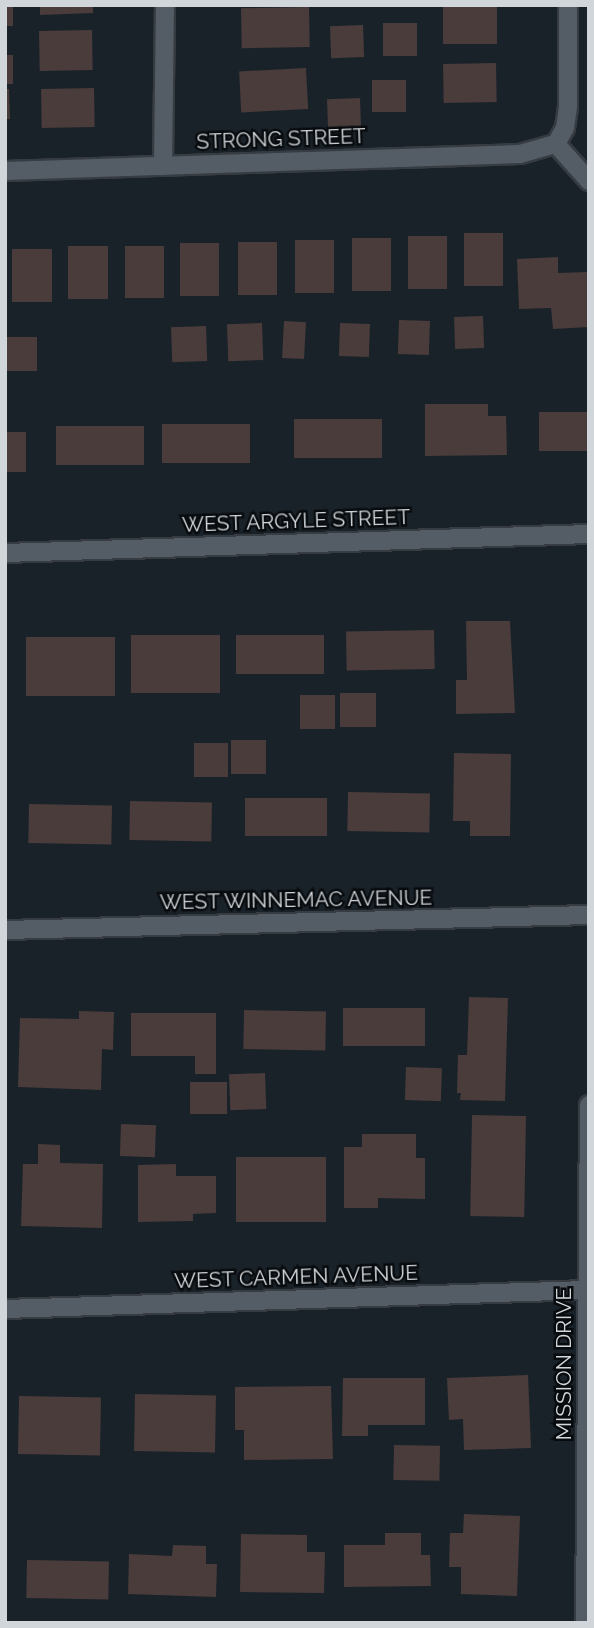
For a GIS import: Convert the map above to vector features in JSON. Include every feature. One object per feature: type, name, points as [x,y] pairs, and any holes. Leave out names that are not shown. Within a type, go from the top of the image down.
[{"type":"street","points":[[163,166],[165,5]]},
{"type":"street","points":[[568,5],[568,106],[565,128],[556,144],[589,181]]},
{"type":"street","name":"STRONG STREET","points":[[5,171],[520,154],[556,144]]},
{"type":"street","name":"WEST ARGYLE STREET","points":[[5,553],[589,534]]},
{"type":"street","name":"WEST WINNEMAC AVENUE","points":[[5,930],[589,915]]},
{"type":"street","name":"MISSION DRIVE","points":[[585,1623],[589,1105]]},
{"type":"street","name":"WEST CARMEN AVENUE","points":[[5,1309],[587,1290]]},
{"type":"building","points":[[5,5],[13,5],[13,26],[5,26]]},
{"type":"building","points":[[40,5],[93,5],[93,13],[40,15]]},
{"type":"building","points":[[443,5],[497,5],[497,44],[443,44]]},
{"type":"building","points":[[309,7],[310,47],[242,48],[241,8]]},
{"type":"building","points":[[383,23],[417,23],[417,56],[383,56]]},
{"type":"building","points":[[363,25],[364,57],[331,58],[330,26]]},
{"type":"building","points":[[92,30],[93,70],[40,71],[39,31]]},
{"type":"building","points":[[5,55],[13,55],[13,84],[5,84]]},
{"type":"building","points":[[496,63],[497,102],[444,103],[443,64]]},
{"type":"building","points":[[306,68],[308,109],[241,112],[239,72]]},
{"type":"building","points":[[372,80],[406,80],[406,112],[372,112]]},
{"type":"building","points":[[94,88],[95,127],[42,128],[41,89]]},
{"type":"building","points":[[5,89],[9,89],[10,119],[5,119]]},
{"type":"building","points":[[360,98],[361,131],[328,132],[327,99]]},
{"type":"building","points":[[464,233],[503,233],[503,286],[464,286]]},
{"type":"building","points":[[408,236],[447,236],[447,289],[408,289]]},
{"type":"building","points":[[352,238],[391,238],[391,291],[352,291]]},
{"type":"building","points":[[295,240],[334,240],[334,293],[295,293]]},
{"type":"building","points":[[238,242],[277,242],[277,295],[238,295]]},
{"type":"building","points":[[180,243],[219,243],[219,296],[180,296]]},
{"type":"building","points":[[68,246],[108,246],[108,299],[68,299]]},
{"type":"building","points":[[125,246],[164,246],[164,298],[125,298]]},
{"type":"building","points":[[12,249],[52,249],[52,302],[12,302]]},
{"type":"building","points":[[558,257],[558,273],[589,272],[589,327],[553,329],[551,308],[519,309],[517,259]]},
{"type":"building","points":[[483,316],[484,348],[455,349],[454,317]]},
{"type":"building","points":[[399,320],[430,321],[429,355],[398,354]]},
{"type":"building","points":[[284,321],[306,322],[304,359],[282,358]]},
{"type":"building","points":[[262,323],[263,360],[228,361],[227,324]]},
{"type":"building","points":[[340,323],[370,324],[369,357],[339,356]]},
{"type":"building","points":[[206,326],[207,361],[172,362],[171,327]]},
{"type":"building","points":[[5,337],[37,337],[37,371],[5,371]]},
{"type":"building","points":[[425,404],[488,404],[488,416],[506,416],[507,455],[425,456]]},
{"type":"building","points":[[539,412],[589,412],[589,451],[539,451]]},
{"type":"building","points":[[294,419],[382,419],[382,458],[294,458]]},
{"type":"building","points":[[162,424],[250,424],[250,463],[162,463]]},
{"type":"building","points":[[56,426],[144,426],[144,465],[56,465]]},
{"type":"building","points":[[5,432],[26,432],[26,472],[5,472]]},
{"type":"building","points":[[466,621],[510,621],[515,713],[456,714],[456,680],[467,680]]},
{"type":"building","points":[[434,630],[435,669],[347,671],[346,632]]},
{"type":"building","points":[[131,635],[220,635],[220,693],[131,693]]},
{"type":"building","points":[[236,635],[324,635],[324,674],[236,674]]},
{"type":"building","points":[[26,637],[115,637],[115,696],[26,696]]},
{"type":"building","points":[[340,693],[376,693],[376,727],[340,727]]},
{"type":"building","points":[[300,695],[335,695],[335,729],[300,729]]},
{"type":"building","points":[[231,740],[266,740],[266,774],[231,774]]},
{"type":"building","points":[[194,743],[228,743],[228,777],[194,777]]},
{"type":"building","points":[[454,753],[511,754],[510,836],[470,836],[470,821],[453,821]]},
{"type":"building","points":[[348,792],[430,793],[429,832],[347,831]]},
{"type":"building","points":[[245,798],[327,798],[327,836],[245,836]]},
{"type":"building","points":[[130,801],[212,802],[211,841],[129,840]]},
{"type":"building","points":[[29,804],[112,805],[111,844],[28,843]]},
{"type":"building","points":[[469,997],[508,998],[505,1101],[460,1100],[461,1093],[457,1093],[458,1055],[467,1055]]},
{"type":"building","points":[[343,1008],[425,1008],[425,1046],[343,1046]]},
{"type":"building","points":[[244,1010],[326,1011],[325,1050],[243,1049]]},
{"type":"building","points":[[79,1011],[114,1012],[113,1050],[102,1049],[101,1090],[18,1087],[20,1018],[79,1019]]},
{"type":"building","points":[[131,1013],[216,1013],[216,1074],[195,1074],[195,1056],[131,1056]]},
{"type":"building","points":[[406,1067],[442,1068],[441,1101],[405,1100]]},
{"type":"building","points":[[265,1073],[266,1109],[230,1110],[229,1074]]},
{"type":"building","points":[[190,1082],[227,1082],[227,1114],[190,1114]]},
{"type":"building","points":[[472,1115],[526,1116],[524,1217],[470,1216]]},
{"type":"building","points":[[121,1124],[156,1125],[155,1157],[120,1156]]},
{"type":"building","points":[[362,1134],[416,1134],[416,1158],[425,1158],[425,1199],[378,1198],[378,1208],[344,1208],[344,1147],[362,1147]]},
{"type":"building","points":[[38,1144],[60,1145],[60,1163],[103,1164],[102,1228],[21,1226],[23,1164],[38,1164]]},
{"type":"building","points":[[236,1157],[326,1157],[326,1222],[236,1222]]},
{"type":"building","points":[[176,1164],[176,1176],[216,1176],[216,1213],[193,1214],[193,1221],[138,1222],[138,1165]]},
{"type":"building","points":[[528,1375],[531,1448],[464,1450],[463,1419],[449,1420],[447,1378]]},
{"type":"building","points":[[343,1378],[425,1378],[425,1425],[368,1425],[368,1436],[342,1436]]},
{"type":"building","points":[[331,1386],[333,1459],[244,1460],[244,1430],[235,1430],[235,1387]]},
{"type":"building","points":[[135,1394],[216,1395],[215,1452],[134,1451]]},
{"type":"building","points":[[19,1396],[101,1397],[100,1455],[18,1454]]},
{"type":"building","points":[[394,1445],[440,1446],[439,1481],[393,1480]]},
{"type":"building","points":[[464,1514],[520,1516],[517,1596],[461,1594],[461,1567],[449,1567],[450,1533],[463,1533]]},
{"type":"building","points":[[385,1533],[421,1533],[421,1555],[430,1555],[431,1586],[344,1587],[344,1545],[385,1545]]},
{"type":"building","points":[[241,1534],[307,1535],[307,1552],[325,1552],[324,1593],[240,1592]]},
{"type":"building","points":[[173,1545],[206,1546],[206,1564],[217,1564],[216,1597],[128,1594],[129,1554],[172,1556]]},
{"type":"building","points":[[27,1560],[109,1561],[108,1599],[26,1598]]}]
